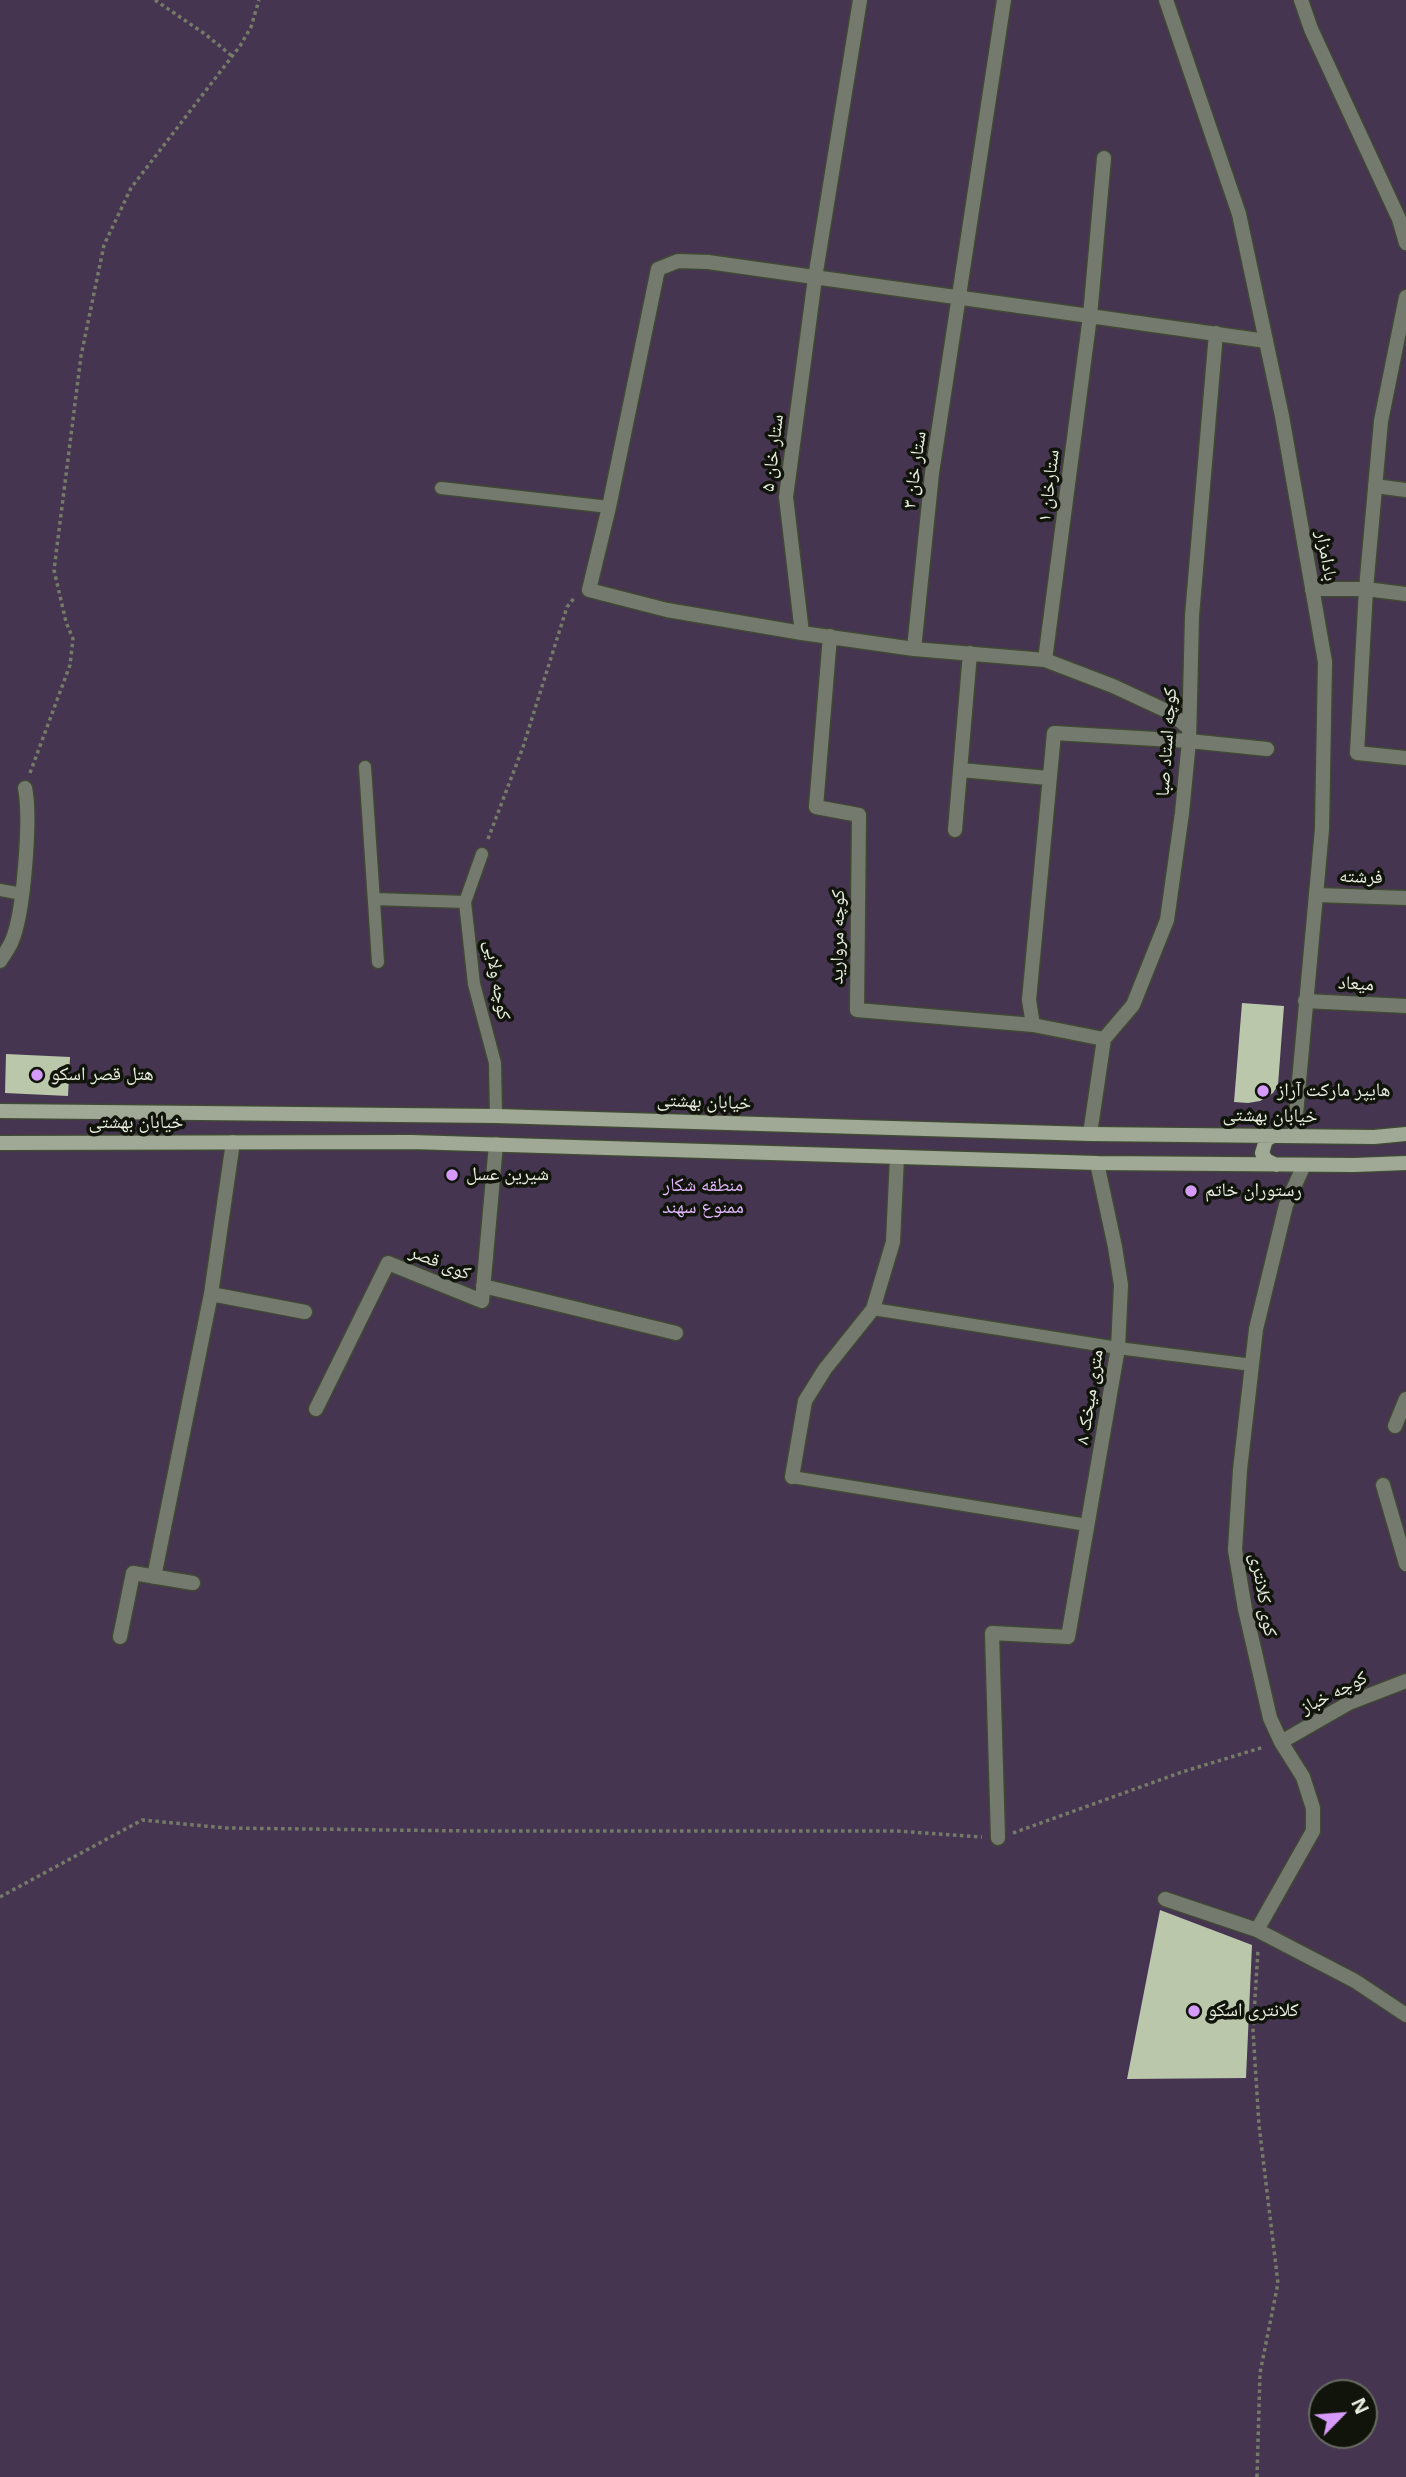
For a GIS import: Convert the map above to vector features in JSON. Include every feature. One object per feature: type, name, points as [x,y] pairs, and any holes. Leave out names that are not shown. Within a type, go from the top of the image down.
[{"type":"main road","name":"خیابان بهشتی","points":[[0,1111],[496,1116],[1090,1133],[1374,1137],[1406,1134]]},
{"type":"main road","points":[[1275,1135],[1263,1144],[1262,1153],[1266,1160],[1276,1165]]},
{"type":"main road","points":[[1307,1165],[1321,1159],[1326,1153],[1324,1141],[1313,1136]]},
{"type":"main road","name":"خیابان بهشتی","points":[[0,1143],[496,1144],[1097,1163],[1406,1163]]},
{"type":"street","name":"ستار خان ۵","points":[[802,633],[786,498],[815,278],[860,0]]},
{"type":"street","name":"ستار خان ۳","points":[[914,649],[932,473],[1004,0]]},
{"type":"street","name":"بادامزار","points":[[1166,0],[1239,214],[1282,416],[1325,662],[1322,829],[1294,1136]]},
{"type":"street","points":[[1301,0],[1311,29],[1399,219],[1406,243]]},
{"type":"street","name":"ستارخان ۱","points":[[1045,660],[1090,316],[1104,158]]},
{"type":"street","points":[[1189,734],[1169,712],[1113,686],[1045,660],[914,649],[802,633],[667,610],[589,590],[609,507],[658,269],[678,261],[708,262],[1266,341]]},
{"type":"street","points":[[1406,297],[1381,421],[1366,589],[1357,753],[1406,758]]},
{"type":"street","name":"کوچه استاد صبا","points":[[1104,1039],[1133,1005],[1167,920],[1182,813],[1189,734],[1192,616],[1216,333]]},
{"type":"street","points":[[1376,486],[1406,490]]},
{"type":"street","points":[[1312,589],[1366,589],[1406,594]]},
{"type":"street","name":"کوچه مروارید","points":[[830,636],[817,807],[859,815],[857,1010],[1033,1025]]},
{"type":"street","points":[[956,830],[970,653]]},
{"type":"street","points":[[1090,1133],[1104,1039],[1033,1025],[1028,1000],[1054,733],[1189,734],[1267,749]]},
{"type":"street","points":[[961,770],[1048,778]]},
{"type":"street","points":[[0,961],[12,941],[22,894],[29,806],[25,788]]},
{"type":"street","name":"فرشته","points":[[1315,895],[1406,898]]},
{"type":"street","name":"میعاد","points":[[1305,1001],[1406,1006]]},
{"type":"street","points":[[154,1577],[211,1294],[233,1142]]},
{"type":"street","name":"کوی قصر","points":[[316,1409],[388,1263],[482,1301],[496,1144]]},
{"type":"street","points":[[792,1477],[805,1401],[825,1368],[873,1309],[893,1242],[897,1157]]},
{"type":"street","name":"۸ متری میخک","points":[[998,1838],[992,1633],[1068,1637],[1118,1348],[1121,1284],[1097,1163]]},
{"type":"street","name":"کوی کلانتری","points":[[1257,1930],[1313,1831],[1313,1808],[1303,1777],[1281,1742],[1270,1718],[1245,1609],[1235,1550],[1240,1470],[1256,1329],[1286,1205],[1307,1165]]},
{"type":"street","points":[[483,1286],[676,1333]]},
{"type":"street","points":[[211,1294],[304,1312]]},
{"type":"street","points":[[1395,1426],[1406,1399]]},
{"type":"street","points":[[1382,1485],[1405,1557]]},
{"type":"street","points":[[120,1637],[133,1573],[193,1584]]},
{"type":"street","name":"کوچه خباز","points":[[1281,1742],[1349,1703],[1406,1681]]},
{"type":"street","points":[[1164,1899],[1257,1930],[1355,1982],[1406,2015]]},
{"type":"lane","points":[[441,488],[609,507]]},
{"type":"lane","points":[[365,767],[378,962]]},
{"type":"lane","name":"کوچه ولایی","points":[[482,854],[465,902],[474,984],[495,1063],[496,1116]]},
{"type":"lane","points":[[0,890],[22,894]]},
{"type":"lane","points":[[374,899],[465,902]]},
{"type":"lane","points":[[873,1309],[1118,1348],[1252,1365]]},
{"type":"lane","points":[[792,1477],[1087,1525]]},
{"type":"path","points":[[155,0],[232,56]]},
{"type":"path","points":[[25,788],[70,664],[73,639],[54,570],[81,356],[104,245],[131,188],[232,56],[251,27],[260,0]]},
{"type":"path","points":[[482,854],[523,747],[567,607],[576,596],[589,590]]},
{"type":"path","points":[[0,1897],[142,1819],[226,1828],[897,1831],[998,1838],[1182,1772],[1281,1742]]},
{"type":"path","points":[[1257,1930],[1259,1964],[1254,2044],[1259,2125],[1278,2283],[1260,2373],[1258,2477]]},
{"type":"green space","name":"منطقه شکار ممنوع سهند","points":[[0,0],[1406,0],[1406,2477],[0,2477]]},
{"type":"building","points":[[1242,1003],[1284,1006],[1278,1085],[1273,1093],[1260,1101],[1248,1103],[1234,1102]]},
{"type":"building","name":"هتل قصر اسکو","points":[[6,1054],[70,1057],[68,1096],[5,1093]]},
{"type":"building","name":"کلانتری اسکو","points":[[1160,1910],[1252,1945],[1246,2078],[1127,2079]]},
{"type":"place","name":"هتل قصر اسکو","points":[[37,1075]]},
{"type":"place","name":"هایپر مارکت آراز","points":[[1263,1091]]},
{"type":"place","name":"شیرین عسل","points":[[452,1175]]},
{"type":"place","name":"رستوران خاتم","points":[[1191,1191]]},
{"type":"place","name":"کلانتری اسکو","points":[[1194,2011]]}]
